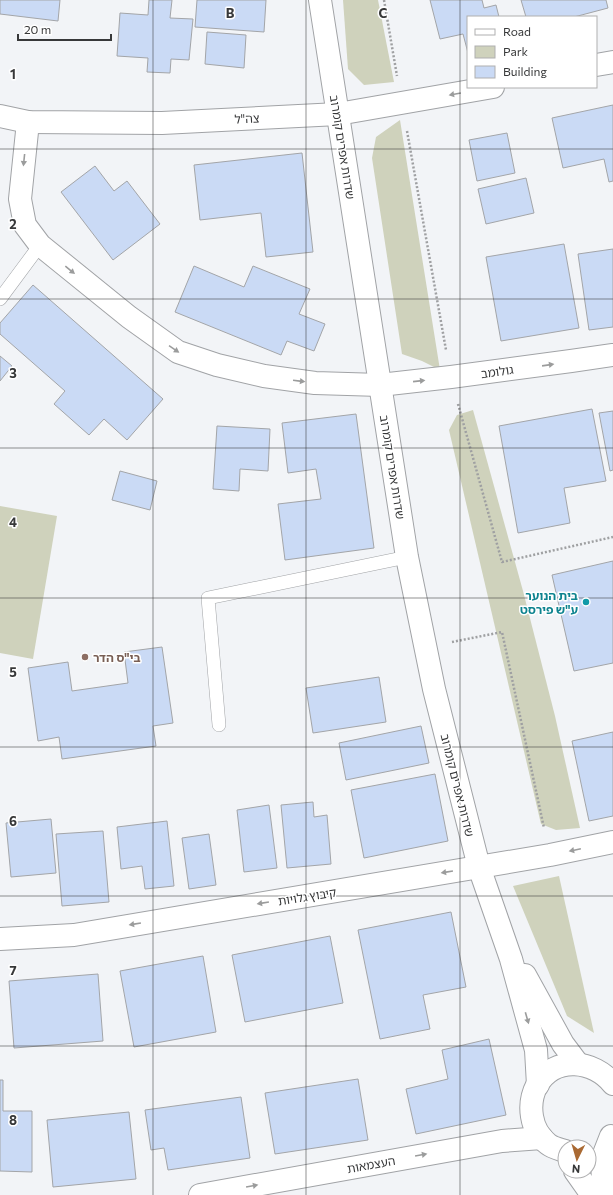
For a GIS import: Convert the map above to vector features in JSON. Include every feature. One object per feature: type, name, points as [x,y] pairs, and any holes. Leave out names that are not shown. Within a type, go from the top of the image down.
[{"type":"street","name":"שדרות אפרים קומרוב","points":[[320,0],[407,557],[434,689],[479,867],[511,959],[536,1050],[538,1085]]},
{"type":"street","points":[[597,65],[613,62]]},
{"type":"street","name":"צה\"ל","points":[[0,116],[28,122],[162,123],[338,114],[487,88]]},
{"type":"street","name":"גולומב","points":[[28,122],[20,199],[25,225],[40,246],[129,317],[178,352],[217,365],[264,376],[315,383],[380,385],[571,362],[613,355]]},
{"type":"street","name":"קיבוץ גלויות","points":[[0,939],[74,935],[550,855],[613,842]]},
{"type":"street","name":"שדרות אפרים קומרוב","points":[[501,927],[540,1004],[563,1044],[578,1064]]},
{"type":"street","points":[[557,1149],[534,1126],[531,1112],[532,1098],[538,1085],[546,1075],[556,1068],[578,1064],[592,1067],[604,1074],[613,1084]]},
{"type":"street","points":[[597,1147],[612,1134]]},
{"type":"street","points":[[607,1195],[602,1159],[612,1134]]},
{"type":"street","name":"העצמאות","points":[[200,1195],[502,1141],[557,1149]]},
{"type":"street","points":[[581,1179],[592,1195]]},
{"type":"lane","points":[[0,299],[40,246]]},
{"type":"lane","points":[[219,725],[208,598],[407,557]]},
{"type":"path","points":[[384,0],[451,377],[502,562],[613,537]]},
{"type":"path","points":[[426,646],[502,632],[550,855]]},
{"type":"green space","points":[[343,0],[378,0],[394,82],[364,85],[348,69]]},
{"type":"green space","points":[[400,120],[440,370],[422,361],[402,354],[372,158],[376,137]]},
{"type":"green space","points":[[473,410],[523,591],[555,716],[580,828],[556,830],[541,824],[449,430],[457,415]]},
{"type":"green space","points":[[0,506],[57,516],[33,659],[0,653]]},
{"type":"green space","points":[[559,876],[594,1033],[567,1016],[513,886]]},
{"type":"building","points":[[0,0],[60,0],[58,21],[0,14]]},
{"type":"building","points":[[149,0],[172,0],[170,18],[193,19],[189,60],[171,59],[170,73],[147,72],[148,58],[117,56],[120,13],[148,15]]},
{"type":"building","points":[[197,0],[266,0],[264,32],[195,27]]},
{"type":"building","points":[[430,0],[482,0],[484,8],[496,5],[499,16],[467,16],[467,49],[463,34],[440,39]]},
{"type":"building","points":[[521,0],[606,0],[608,8],[578,16],[526,16]]},
{"type":"building","points":[[207,32],[246,35],[244,68],[205,64]]},
{"type":"building","points":[[613,105],[613,181],[609,182],[604,159],[563,168],[552,118]]},
{"type":"building","points":[[507,133],[515,173],[477,181],[469,140]]},
{"type":"building","points":[[302,153],[313,252],[266,257],[261,213],[200,220],[194,165]]},
{"type":"building","points":[[95,166],[114,191],[127,181],[160,224],[113,260],[61,192]]},
{"type":"building","points":[[526,178],[534,213],[486,224],[478,189]]},
{"type":"building","points":[[564,244],[579,328],[501,341],[486,257]]},
{"type":"building","points":[[613,249],[613,327],[589,330],[578,254]]},
{"type":"building","points":[[194,266],[244,287],[253,266],[310,289],[299,314],[325,324],[314,351],[287,341],[281,355],[175,312]]},
{"type":"building","points":[[33,285],[163,399],[127,440],[104,419],[89,435],[54,404],[65,391],[0,334],[0,323]]},
{"type":"building","points":[[0,356],[12,366],[0,381]]},
{"type":"building","points":[[592,409],[606,481],[564,488],[570,523],[518,533],[499,426]]},
{"type":"building","points":[[613,411],[613,470],[610,471],[599,413]]},
{"type":"building","points":[[356,414],[374,548],[285,560],[278,504],[321,499],[316,469],[288,473],[282,423]]},
{"type":"building","points":[[217,426],[270,429],[268,471],[240,469],[239,491],[213,489]]},
{"type":"building","points":[[120,471],[157,481],[150,510],[112,500]]},
{"type":"building","name":"בית הנוער ע\"ש פירסט","points":[[613,561],[613,663],[574,671],[552,575]]},
{"type":"building","points":[[162,647],[173,723],[153,726],[156,746],[62,759],[59,737],[38,741],[28,668],[68,662],[72,691],[128,683],[124,652]]},
{"type":"building","points":[[379,677],[386,722],[313,733],[306,688]]},
{"type":"building","points":[[421,726],[429,763],[346,780],[339,743]]},
{"type":"building","points":[[613,732],[613,816],[589,821],[572,741]]},
{"type":"building","points":[[435,774],[448,841],[364,858],[351,790]]},
{"type":"building","points":[[313,802],[314,817],[327,815],[331,864],[287,868],[281,805]]},
{"type":"building","points":[[269,805],[277,868],[244,872],[237,810]]},
{"type":"building","points":[[51,819],[56,873],[11,877],[6,823]]},
{"type":"building","points":[[167,821],[174,886],[145,889],[142,866],[121,869],[117,827]]},
{"type":"building","points":[[103,831],[109,902],[62,906],[56,834]]},
{"type":"building","points":[[209,834],[216,885],[189,889],[182,838]]},
{"type":"building","points":[[451,912],[466,987],[423,995],[430,1029],[380,1039],[358,930]]},
{"type":"building","points":[[330,936],[343,1003],[245,1022],[232,955]]},
{"type":"building","points":[[203,956],[216,1032],[134,1047],[120,971]]},
{"type":"building","points":[[98,974],[103,1041],[14,1048],[9,981]]},
{"type":"building","points":[[489,1039],[506,1115],[416,1134],[406,1089],[448,1079],[442,1050]]},
{"type":"building","points":[[358,1079],[368,1140],[275,1154],[265,1093]]},
{"type":"building","points":[[0,1080],[3,1080],[3,1111],[32,1111],[32,1172],[0,1171]]},
{"type":"building","points":[[241,1097],[250,1158],[168,1170],[164,1148],[151,1150],[145,1110]]},
{"type":"building","points":[[129,1112],[136,1179],[53,1187],[47,1120]]},
{"type":"place","name":"בית הנוער ע\"ש פירסט","points":[[586,602]]},
{"type":"place","name":"בי\"ס הדר","points":[[85,657]]}]
